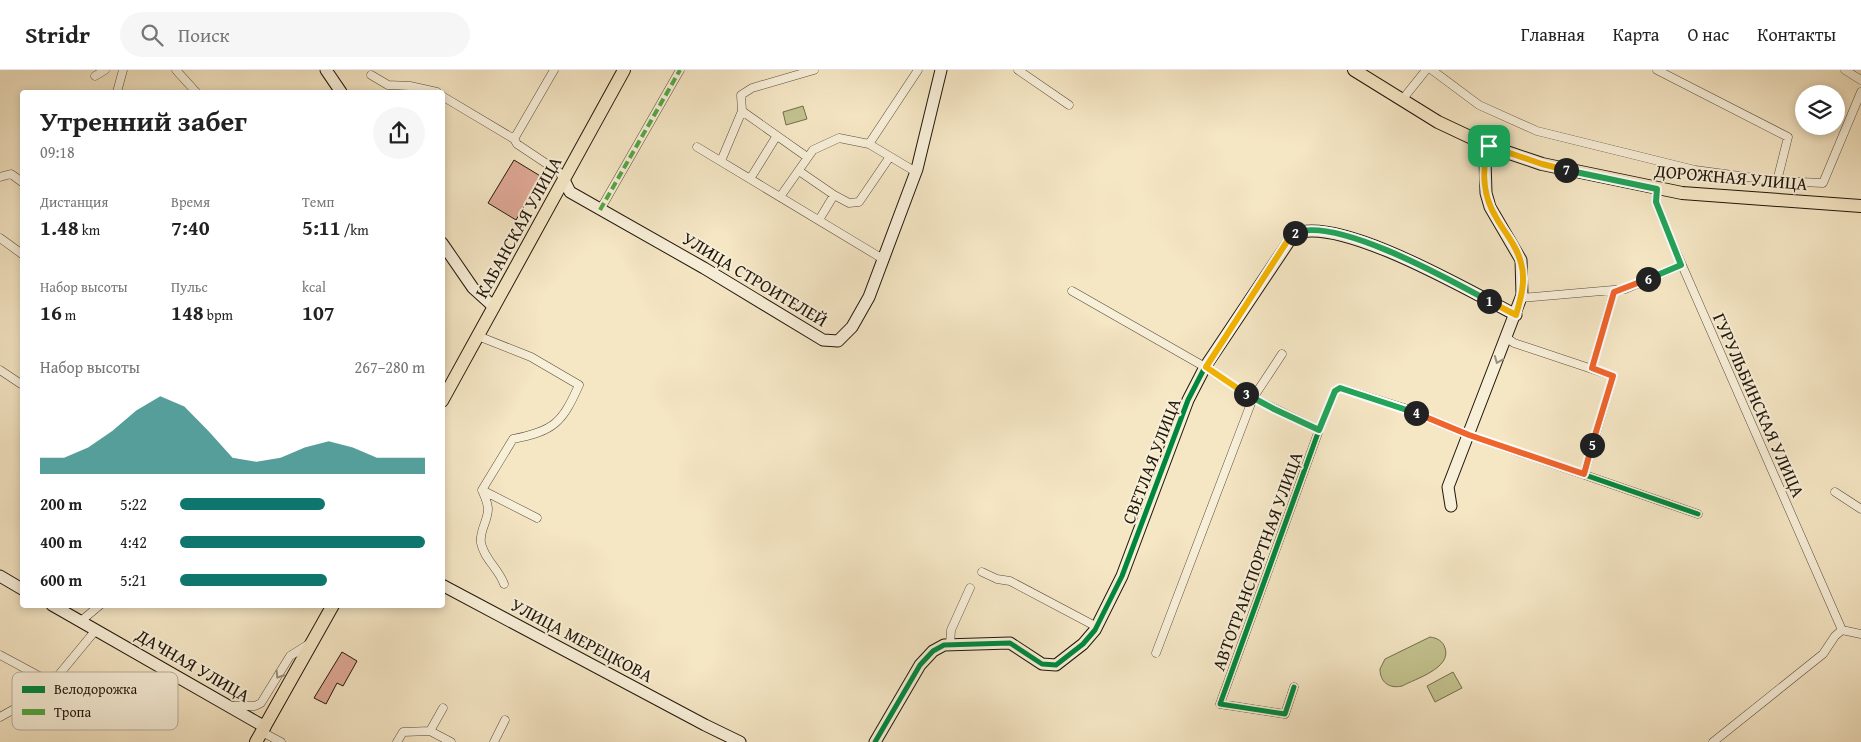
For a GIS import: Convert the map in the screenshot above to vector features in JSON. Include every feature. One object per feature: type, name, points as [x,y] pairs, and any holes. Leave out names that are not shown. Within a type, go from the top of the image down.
[{"type":"main road","name":"КАБАНСКАЯ УЛИЦА","points":[[445,396],[624,70]]},
{"type":"main road","name":"ДОРОЖНАЯ УЛИЦА","points":[[1354,70],[1438,122],[1489,146],[1542,164],[1657,189],[1861,206]]},
{"type":"main road","points":[[1837,204],[1861,211]]},
{"type":"main road","points":[[261,734],[331,608]]},
{"type":"street","points":[[95,76],[105,70]]},
{"type":"street","points":[[118,90],[123,70]]},
{"type":"street","points":[[176,70],[194,90]]},
{"type":"street","points":[[326,70],[336,90]]},
{"type":"street","points":[[514,140],[554,70]]},
{"type":"street","points":[[600,210],[680,70]]},
{"type":"street","points":[[721,161],[742,111],[741,96],[752,88],[814,70]]},
{"type":"street","points":[[869,144],[918,70]]},
{"type":"street","name":"УЛИЦА СТРОИТЕЛЕЙ","points":[[564,180],[570,192],[600,210],[704,268],[823,340],[830,342],[838,340],[852,327],[869,297],[916,172],[942,70]]},
{"type":"street","points":[[1018,70],[1069,105]]},
{"type":"street","points":[[1402,100],[1426,70]]},
{"type":"street","points":[[1432,70],[1479,105],[1537,131],[1695,170],[1778,181],[1824,183],[1861,92]]},
{"type":"street","points":[[1657,70],[1788,137],[1778,181]]},
{"type":"street","points":[[1845,70],[1861,80]]},
{"type":"street","points":[[371,76],[388,85],[410,86],[428,90]]},
{"type":"street","points":[[445,98],[514,140],[517,144],[559,172],[564,180]]},
{"type":"street","points":[[742,111],[776,138],[807,157]]},
{"type":"street","points":[[750,178],[776,138]]},
{"type":"street","points":[[780,196],[813,150],[839,138],[869,144],[889,158],[916,172]]},
{"type":"street","points":[[697,146],[883,259]]},
{"type":"street","points":[[1451,506],[1448,487],[1521,298],[1522,269],[1520,260],[1490,207],[1486,193],[1484,167],[1489,146]]},
{"type":"street","points":[[799,171],[834,196],[849,203],[859,202],[889,158]]},
{"type":"street","points":[[0,177],[11,174],[20,181]]},
{"type":"street","name":"ГУРУЛЬБИНСКАЯ УЛИЦА","points":[[1657,189],[1656,202],[1681,265],[1842,630]]},
{"type":"street","points":[[819,220],[834,196]]},
{"type":"street","name":"СВЕТЛАЯ УЛИЦА","points":[[950,645],[1010,643],[1042,664],[1056,665],[1077,649],[1096,628],[1122,576],[1188,400],[1206,367],[1288,240],[1294,234],[1303,230],[1330,232],[1389,252],[1432,271],[1516,315]]},
{"type":"street","points":[[0,238],[20,253]]},
{"type":"street","points":[[445,248],[472,288],[494,307]]},
{"type":"street","points":[[1521,298],[1576,292],[1614,292],[1625,290],[1681,265]]},
{"type":"street","points":[[1072,290],[1206,367],[1253,398],[1319,430]]},
{"type":"street","points":[[1592,368],[1614,292]]},
{"type":"street","points":[[478,336],[531,357],[579,385],[562,416],[551,428],[513,439],[482,490],[488,508],[480,536],[481,545],[485,554],[498,570],[504,584]]},
{"type":"street","points":[[1507,338],[1514,343],[1613,376],[1584,474]]},
{"type":"street","points":[[1156,653],[1253,398],[1282,354]]},
{"type":"street","points":[[0,370],[20,383]]},
{"type":"street","name":"АВТОТРАНСПОРТНАЯ УЛИЦА","points":[[1294,687],[1285,714],[1220,704],[1319,430],[1335,391],[1340,388],[1404,408],[1469,435],[1698,514]]},
{"type":"street","points":[[482,490],[537,518]]},
{"type":"street","points":[[1835,492],[1861,509]]},
{"type":"street","points":[[982,572],[997,579],[1010,581],[1096,628]]},
{"type":"street","points":[[0,576],[20,588]]},
{"type":"street","name":"УЛИЦА МЕРЕЦКОВА","points":[[445,586],[705,726],[740,742]]},
{"type":"street","points":[[875,742],[920,665],[932,651],[944,645],[950,645],[951,630],[970,588]]},
{"type":"street","name":"ДАЧНАЯ УЛИЦА","points":[[57,608],[168,672]]},
{"type":"street","points":[[81,621],[96,608]]},
{"type":"street","points":[[1713,742],[1823,654],[1835,636],[1842,630],[1847,633],[1861,634]]},
{"type":"street","points":[[61,672],[95,631]]},
{"type":"street","points":[[229,706],[245,707],[261,703],[290,656],[313,642]]},
{"type":"street","points":[[0,655],[32,672]]},
{"type":"street","name":"ДАЧНАЯ УЛИЦА","points":[[178,677],[229,706],[261,734]]},
{"type":"street","points":[[430,731],[443,708]]},
{"type":"street","points":[[0,717],[12,710]]},
{"type":"street","points":[[494,742],[505,720]]},
{"type":"street","points":[[397,742],[403,732],[430,731],[450,742]]},
{"type":"street","points":[[261,734],[280,742]]},
{"type":"green space","points":[[803,106],[807,119],[786,125],[783,112]]},
{"type":"green space","points":[[1430,637],[1439,640],[1445,648],[1446,655],[1438,667],[1402,686],[1397,687],[1386,684],[1380,674],[1380,669],[1385,659]]},
{"type":"green space","points":[[1453,672],[1462,688],[1435,702],[1427,686]]},
{"type":"building","points":[[514,160],[542,177],[516,220],[488,203]]},
{"type":"building","points":[[342,652],[357,661],[343,686],[337,683],[326,704],[314,698]]},
{"type":"marked path","points":[[600,210],[680,70]]},
{"type":"cycle path","points":[[875,742],[920,665],[933,651],[944,645],[1010,643],[1042,664],[1056,665],[1083,644],[1095,630],[1122,576],[1188,400],[1205,367],[1294,234],[1315,231],[1342,235],[1373,245],[1438,274],[1516,315]]},
{"type":"cycle path","points":[[1294,687],[1285,714],[1220,704],[1319,430],[1335,391],[1340,388],[1404,408],[1469,435],[1698,514]]},
{"type":"route","points":[[1489,146],[1542,164],[1657,189],[1656,202],[1681,265],[1625,290],[1614,292],[1592,368],[1613,376],[1584,474],[1469,435],[1404,408],[1347,389],[1340,388],[1335,391],[1319,430],[1253,398],[1206,367],[1288,240],[1294,234],[1303,230],[1330,232],[1389,252],[1432,271],[1516,315],[1522,295],[1522,269],[1517,252],[1496,219],[1486,193],[1484,175],[1485,160],[1489,146]]}]
